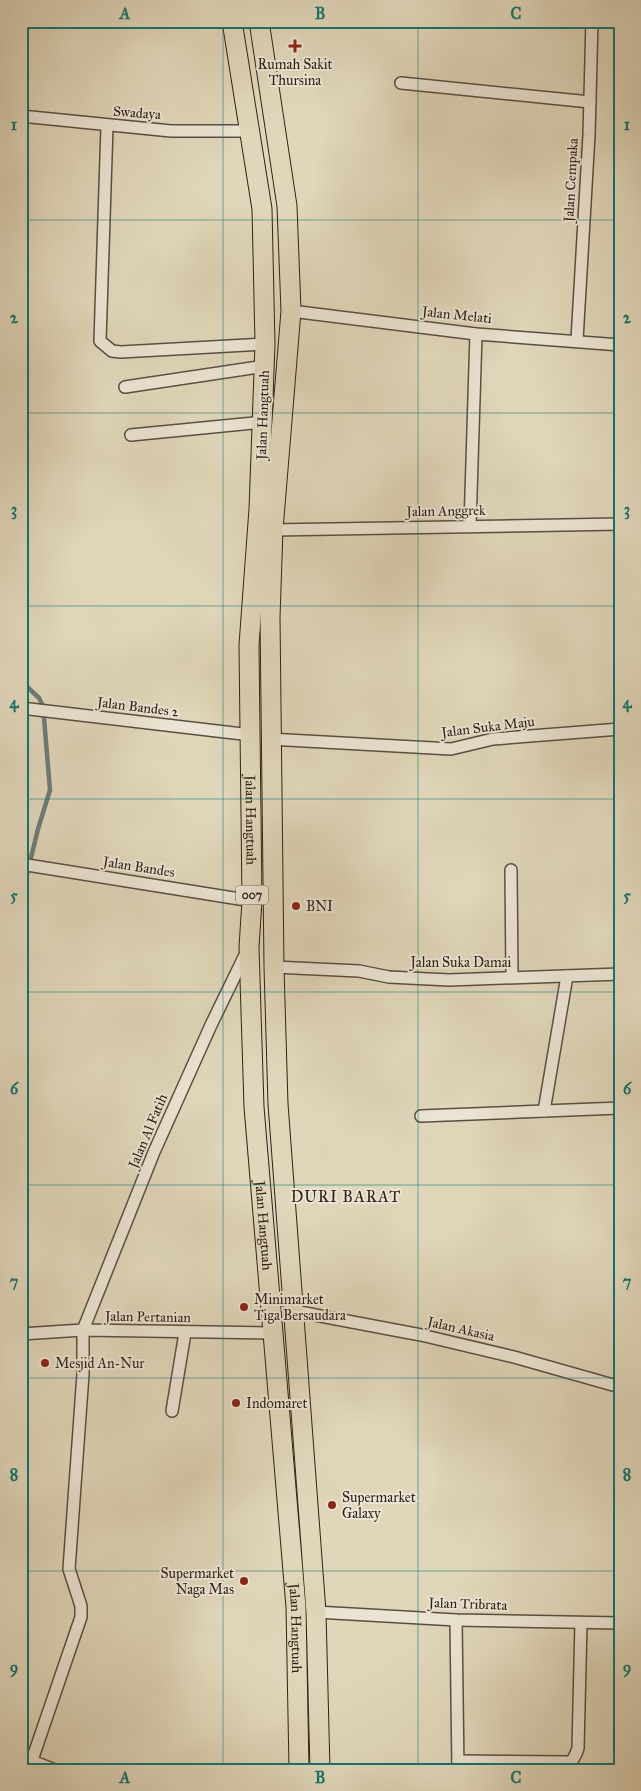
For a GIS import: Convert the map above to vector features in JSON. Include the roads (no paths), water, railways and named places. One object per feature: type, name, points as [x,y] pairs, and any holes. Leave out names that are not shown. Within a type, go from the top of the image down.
[{"type":"highway","name":"Jalan Hangtuah","points":[[232,21],[262,209],[266,344],[249,645],[252,901],[249,947],[254,1107],[296,1607],[299,1770]]},
{"type":"highway","name":"Jalan Hangtuah","points":[[259,21],[287,206],[292,311],[273,530],[269,739],[278,1104],[304,1472],[316,1612],[320,1770]]},
{"type":"highway","points":[[262,209],[287,206]]},
{"type":"highway","points":[[251,807],[272,807]]},
{"type":"street","name":"Jalan Cempaka","points":[[577,340],[590,102],[592,21]]},
{"type":"street","points":[[400,83],[590,102]]},
{"type":"street","name":"Swadaya","points":[[21,116],[171,131],[251,131]]},
{"type":"street","points":[[107,126],[100,341],[112,351],[120,352],[266,344]]},
{"type":"street","name":"Jalan Melati","points":[[292,311],[476,334],[577,340],[620,345]]},
{"type":"street","points":[[470,526],[476,334]]},
{"type":"street","points":[[125,387],[264,366]]},
{"type":"street","points":[[131,435],[263,422]]},
{"type":"street","name":"Jalan Anggrek","points":[[273,530],[620,524]]},
{"type":"street","name":"Jalan Bandes 2","points":[[21,708],[251,735]]},
{"type":"street","name":"Jalan Suka Maju","points":[[269,739],[452,749],[493,739],[620,729]]},
{"type":"street","name":"Jalan Bandes","points":[[21,864],[252,901]]},
{"type":"street","points":[[511,870],[512,977]]},
{"type":"street","name":"Jalan Al Fatih","points":[[83,1330],[154,1152],[210,1025],[249,947]]},
{"type":"street","name":"Jalan Suka Damai","points":[[274,967],[359,971],[389,977],[449,980],[620,974]]},
{"type":"street","points":[[544,1112],[567,976]]},
{"type":"street","points":[[421,1116],[620,1108]]},
{"type":"street","name":"Jalan Akasia","points":[[294,1311],[421,1335],[514,1357],[620,1387]]},
{"type":"street","points":[[55,1770],[27,1758],[81,1617],[80,1606],[69,1569],[83,1374],[83,1330]]},
{"type":"street","name":"Jalan Pertanian","points":[[21,1334],[83,1330],[274,1333]]},
{"type":"street","points":[[172,1411],[185,1333]]},
{"type":"street","name":"Jalan Tribrata","points":[[316,1612],[456,1620],[620,1623]]},
{"type":"street","points":[[456,1620],[458,1765],[569,1766],[578,1748],[581,1623]]},
{"type":"waterway","points":[[21,681],[39,698],[43,706],[50,790],[38,829],[21,899]]},
{"type":"waterway","points":[[21,1768],[26,1770]]},
{"type":"place","name":"Rumah Sakit Thursina","points":[[295,46]]},
{"type":"place","name":"BNI","points":[[296,906]]},
{"type":"place","name":"Minimarket Tiga Bersaudara","points":[[244,1307]]},
{"type":"place","name":"Mesjid An-Nur","points":[[45,1363]]},
{"type":"place","name":"Indomaret","points":[[236,1403]]},
{"type":"place","name":"Supermarket Galaxy","points":[[332,1505]]},
{"type":"place","name":"Supermarket Naga Mas","points":[[244,1581]]},
{"type":"district","name":"DURI BARAT","points":[[346,1196]]}]
